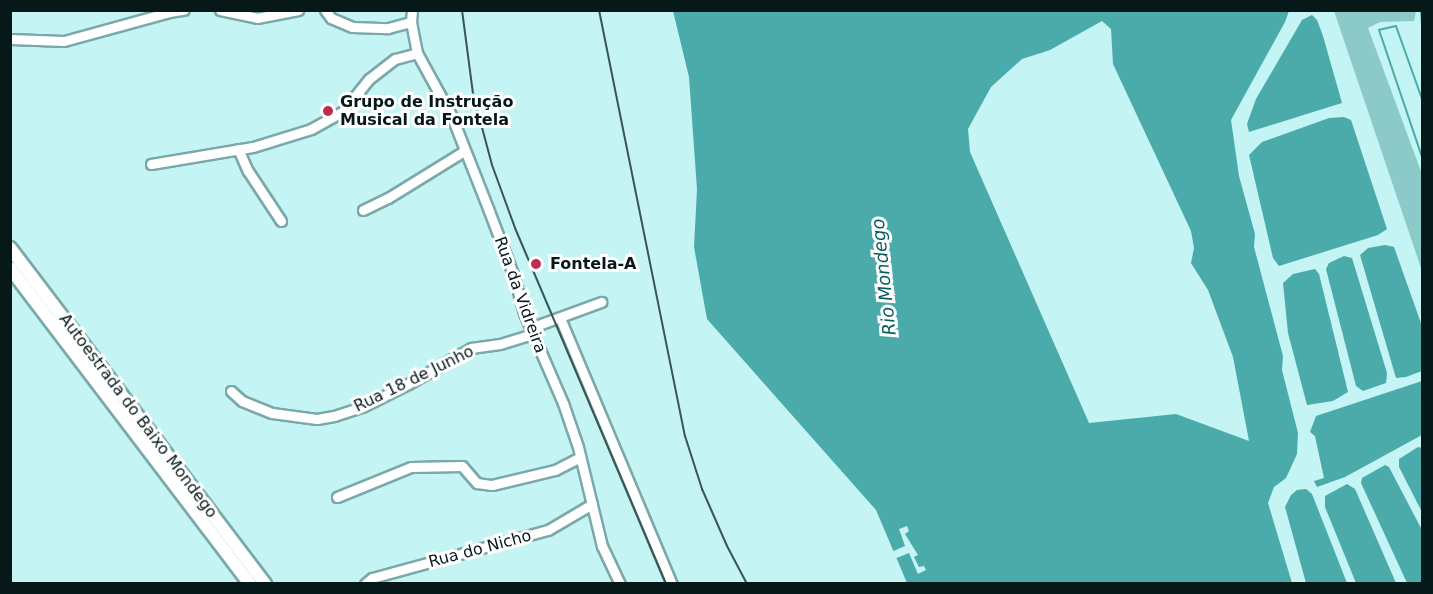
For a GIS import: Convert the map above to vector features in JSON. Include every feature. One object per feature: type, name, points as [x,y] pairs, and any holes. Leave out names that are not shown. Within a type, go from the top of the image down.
[{"type":"highway","name":"Autoestrada do Baixo Mondego","points":[[10,248],[265,584]]},
{"type":"highway","name":"Autoestrada do Baixo Mondego","points":[[10,268],[250,584]]},
{"type":"street","points":[[10,39],[64,41],[184,10]]},
{"type":"street","points":[[220,10],[257,18],[298,10]]},
{"type":"street","points":[[325,10],[331,18],[352,27],[388,28],[411,22]]},
{"type":"street","name":"Rua da Vidreira","points":[[412,10],[411,22],[417,53],[452,117],[509,264],[531,331],[563,403],[580,457],[602,546],[620,584]]},
{"type":"street","points":[[151,164],[269,143],[334,117],[360,93],[369,79],[395,59],[417,53]]},
{"type":"street","points":[[238,149],[248,171],[281,221]]},
{"type":"street","points":[[363,210],[388,198],[464,151]]},
{"type":"street","name":"Rua 18 de Junho","points":[[231,391],[242,402],[272,413],[317,419],[334,416],[362,407],[471,348],[500,344],[602,302]]},
{"type":"street","points":[[560,318],[672,584]]},
{"type":"street","points":[[337,497],[411,467],[462,466],[477,483],[492,485],[555,470],[580,457]]},
{"type":"street","name":"Rua do Nicho","points":[[365,584],[380,576],[548,530],[592,504]]},
{"type":"shaded area","points":[[1334,11],[1416,11],[1414,21],[1380,22],[1368,28],[1422,174],[1422,271]]},
{"type":"water","name":"Rio Mondego","points":[[673,11],[1289,11],[1231,120],[1239,176],[1255,234],[1254,247],[1283,356],[1282,370],[1298,433],[1297,454],[1286,478],[1274,487],[1268,503],[1292,583],[907,583],[876,510],[707,319],[694,247],[697,189],[689,77]],"holes":[[[1102,21],[1111,29],[1113,64],[1191,231],[1194,248],[1191,263],[1208,290],[1233,357],[1249,441],[1176,414],[1089,423],[970,152],[968,129],[991,87],[1022,59],[1050,50]]]},
{"type":"water","points":[[1312,15],[1317,20],[1323,36],[1342,103],[1249,132],[1247,124],[1256,99],[1302,20]]},
{"type":"water","points":[[1344,117],[1351,120],[1387,229],[1378,235],[1279,266],[1273,258],[1249,155],[1262,142],[1329,118]]},
{"type":"water","points":[[1385,245],[1394,247],[1422,326],[1422,371],[1406,377],[1396,378],[1360,255],[1368,248]]},
{"type":"water","points":[[1344,256],[1352,258],[1387,373],[1386,383],[1363,391],[1356,386],[1326,269],[1329,263]]},
{"type":"water","points":[[1315,269],[1319,274],[1348,392],[1333,401],[1307,405],[1288,333],[1283,283],[1293,274]]},
{"type":"water","points":[[1422,381],[1422,435],[1345,477],[1317,487],[1314,481],[1324,478],[1315,436],[1310,432],[1316,416]]},
{"type":"water","points":[[1418,447],[1422,448],[1422,512],[1399,467],[1399,459]]},
{"type":"water","points":[[1385,465],[1389,467],[1422,530],[1422,583],[1407,583],[1361,483],[1362,478]]},
{"type":"water","points":[[1347,484],[1355,489],[1396,583],[1356,583],[1325,507],[1325,496]]},
{"type":"water","points":[[1306,489],[1312,494],[1347,583],[1306,583],[1285,507],[1291,495],[1297,490]]},
{"type":"pier","points":[[907,526],[909,531],[905,534],[918,555],[914,557],[919,567],[924,566],[926,570],[918,574],[909,553],[894,559],[891,552],[905,546],[899,529]]},
{"type":"waterway","points":[[1421,10],[1422,25]]},
{"type":"waterway","points":[[1422,99],[1396,26],[1379,30],[1422,157]]},
{"type":"railway","points":[[462,10],[473,94],[492,165],[515,228],[666,584]]},
{"type":"railway","points":[[599,10],[685,436],[702,489],[727,546],[747,584]]},
{"type":"place","name":"Grupo de Instrução Musical da Fontela","points":[[328,111]]},
{"type":"place","name":"Fontela-A","points":[[536,264]]}]
